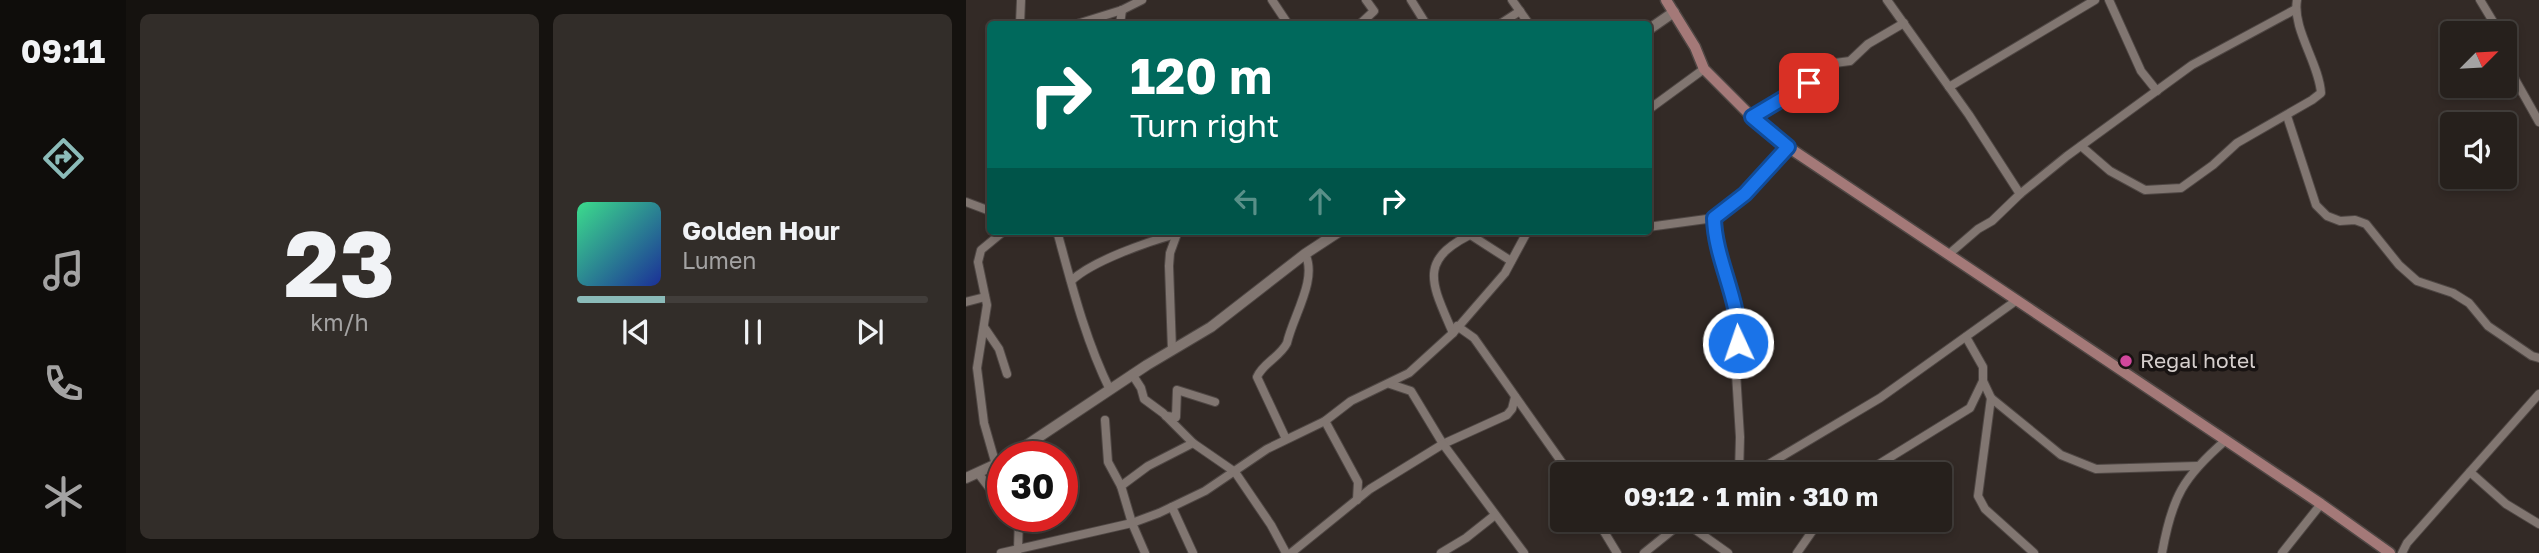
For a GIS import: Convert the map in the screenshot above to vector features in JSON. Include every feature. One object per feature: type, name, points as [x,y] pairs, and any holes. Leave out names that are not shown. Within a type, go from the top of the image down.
[{"type":"main road","points":[[1666,0],[1695,47],[1704,69],[1752,117],[1788,147],[2390,553]]},
{"type":"street","points":[[1020,21],[1021,0]]},
{"type":"street","points":[[1087,21],[1122,10],[1142,0]]},
{"type":"street","points":[[1272,0],[1286,21]]},
{"type":"street","points":[[1363,21],[1374,11],[1366,0]]},
{"type":"street","points":[[1411,0],[1424,21]]},
{"type":"street","points":[[1512,0],[1527,21]]},
{"type":"street","points":[[1888,0],[2020,194]]},
{"type":"street","points":[[1948,87],[2095,0]]},
{"type":"street","points":[[2109,0],[2141,71],[2157,90]]},
{"type":"street","points":[[2480,0],[2493,21]]},
{"type":"street","points":[[1949,254],[1978,229],[1992,221],[2020,194],[2081,146],[2157,90],[2215,51],[2297,5],[2321,93],[2287,116],[2237,143],[2182,188],[2145,190],[2110,171],[2081,146]]},
{"type":"street","points":[[1120,21],[1122,10]]},
{"type":"street","points":[[1505,21],[1520,11]]},
{"type":"street","points":[[1652,27],[1674,12]]},
{"type":"street","points":[[1752,117],[1809,83],[1835,63],[1849,61],[1868,44],[1904,23]]},
{"type":"street","points":[[1652,107],[1704,69]]},
{"type":"street","points":[[2517,83],[2539,122]]},
{"type":"street","points":[[2287,116],[2316,205],[2327,216],[2340,221],[2355,220],[2366,224],[2399,265],[2417,281],[2453,293],[2469,303],[2488,326],[2539,358]]},
{"type":"street","points":[[1652,226],[1714,218],[1745,194],[1788,147]]},
{"type":"street","points":[[966,202],[987,210]]},
{"type":"street","points":[[1714,218],[1718,254],[1736,308],[1739,327],[1735,357],[1739,462]]},
{"type":"street","points":[[991,441],[984,424],[977,368],[987,305],[978,262],[981,250],[999,235]]},
{"type":"street","points":[[1058,235],[1080,317],[1110,390]]},
{"type":"street","points":[[1071,281],[1082,272],[1169,235]]},
{"type":"street","points":[[1172,350],[1169,266],[1176,235]]},
{"type":"street","points":[[1034,441],[1132,374],[1235,310],[1305,254],[1334,235]]},
{"type":"street","points":[[1468,235],[1437,260],[1432,275],[1434,285],[1455,329],[1474,338],[1561,462]]},
{"type":"street","points":[[1476,235],[1510,261]]},
{"type":"street","points":[[1001,553],[1132,523],[1172,507],[1205,491],[1267,449],[1325,421],[1351,401],[1409,373],[1455,329],[1505,273],[1525,235]]},
{"type":"street","points":[[1286,439],[1257,377],[1259,371],[1283,350],[1287,343],[1308,283],[1311,267],[1305,254]]},
{"type":"street","points":[[966,302],[985,297]]},
{"type":"street","points":[[1772,462],[1881,398],[2017,300]]},
{"type":"street","points":[[984,327],[999,349],[1007,374]]},
{"type":"street","points":[[1966,337],[1983,367],[1983,381],[1991,398],[2061,454],[2096,468],[2197,466]]},
{"type":"street","points":[[1409,373],[1411,391],[1443,444],[1524,553]]},
{"type":"street","points":[[1132,374],[1144,399],[1193,443],[1234,472],[1288,553],[1370,489],[1443,444],[1507,415],[1512,409],[1515,397]]},
{"type":"street","points":[[1882,462],[1970,408],[1983,381]]},
{"type":"street","points":[[1390,384],[1411,391]]},
{"type":"street","points":[[1166,416],[1176,417],[1177,390],[1215,402]]},
{"type":"street","points":[[2402,553],[2407,543],[2539,394]]},
{"type":"street","points":[[1991,398],[1978,496],[1985,509],[2034,553]]},
{"type":"street","points":[[1105,420],[1108,462],[1121,486],[1132,523],[1145,553]]},
{"type":"street","points":[[1325,421],[1358,482],[1370,489]]},
{"type":"street","points":[[2161,553],[2170,511],[2183,483],[2197,466],[2226,440]]},
{"type":"street","points":[[1121,486],[1149,466],[1193,443]]},
{"type":"street","points":[[966,478],[987,469]]},
{"type":"street","points":[[2470,472],[2506,504],[2539,524]]},
{"type":"street","points":[[978,473],[987,485]]},
{"type":"street","points":[[1357,500],[1358,482]]},
{"type":"street","points":[[2282,553],[2321,504]]},
{"type":"street","points":[[1172,507],[1194,553]]},
{"type":"street","points":[[1441,553],[1466,538],[1495,515]]},
{"type":"street","points":[[1018,551],[1019,532]]},
{"type":"street","points":[[1604,532],[1617,553]]},
{"type":"street","points":[[1643,553],[1669,532]]},
{"type":"street","points":[[1700,532],[1728,553]]},
{"type":"street","points":[[1797,553],[1812,532]]},
{"type":"place","name":"Regal hotel","points":[[2126,361]]},
{"type":"route","points":[[1738,343],[1738,318],[1718,254],[1714,218],[1745,194],[1788,147],[1752,117],[1809,83]]}]
